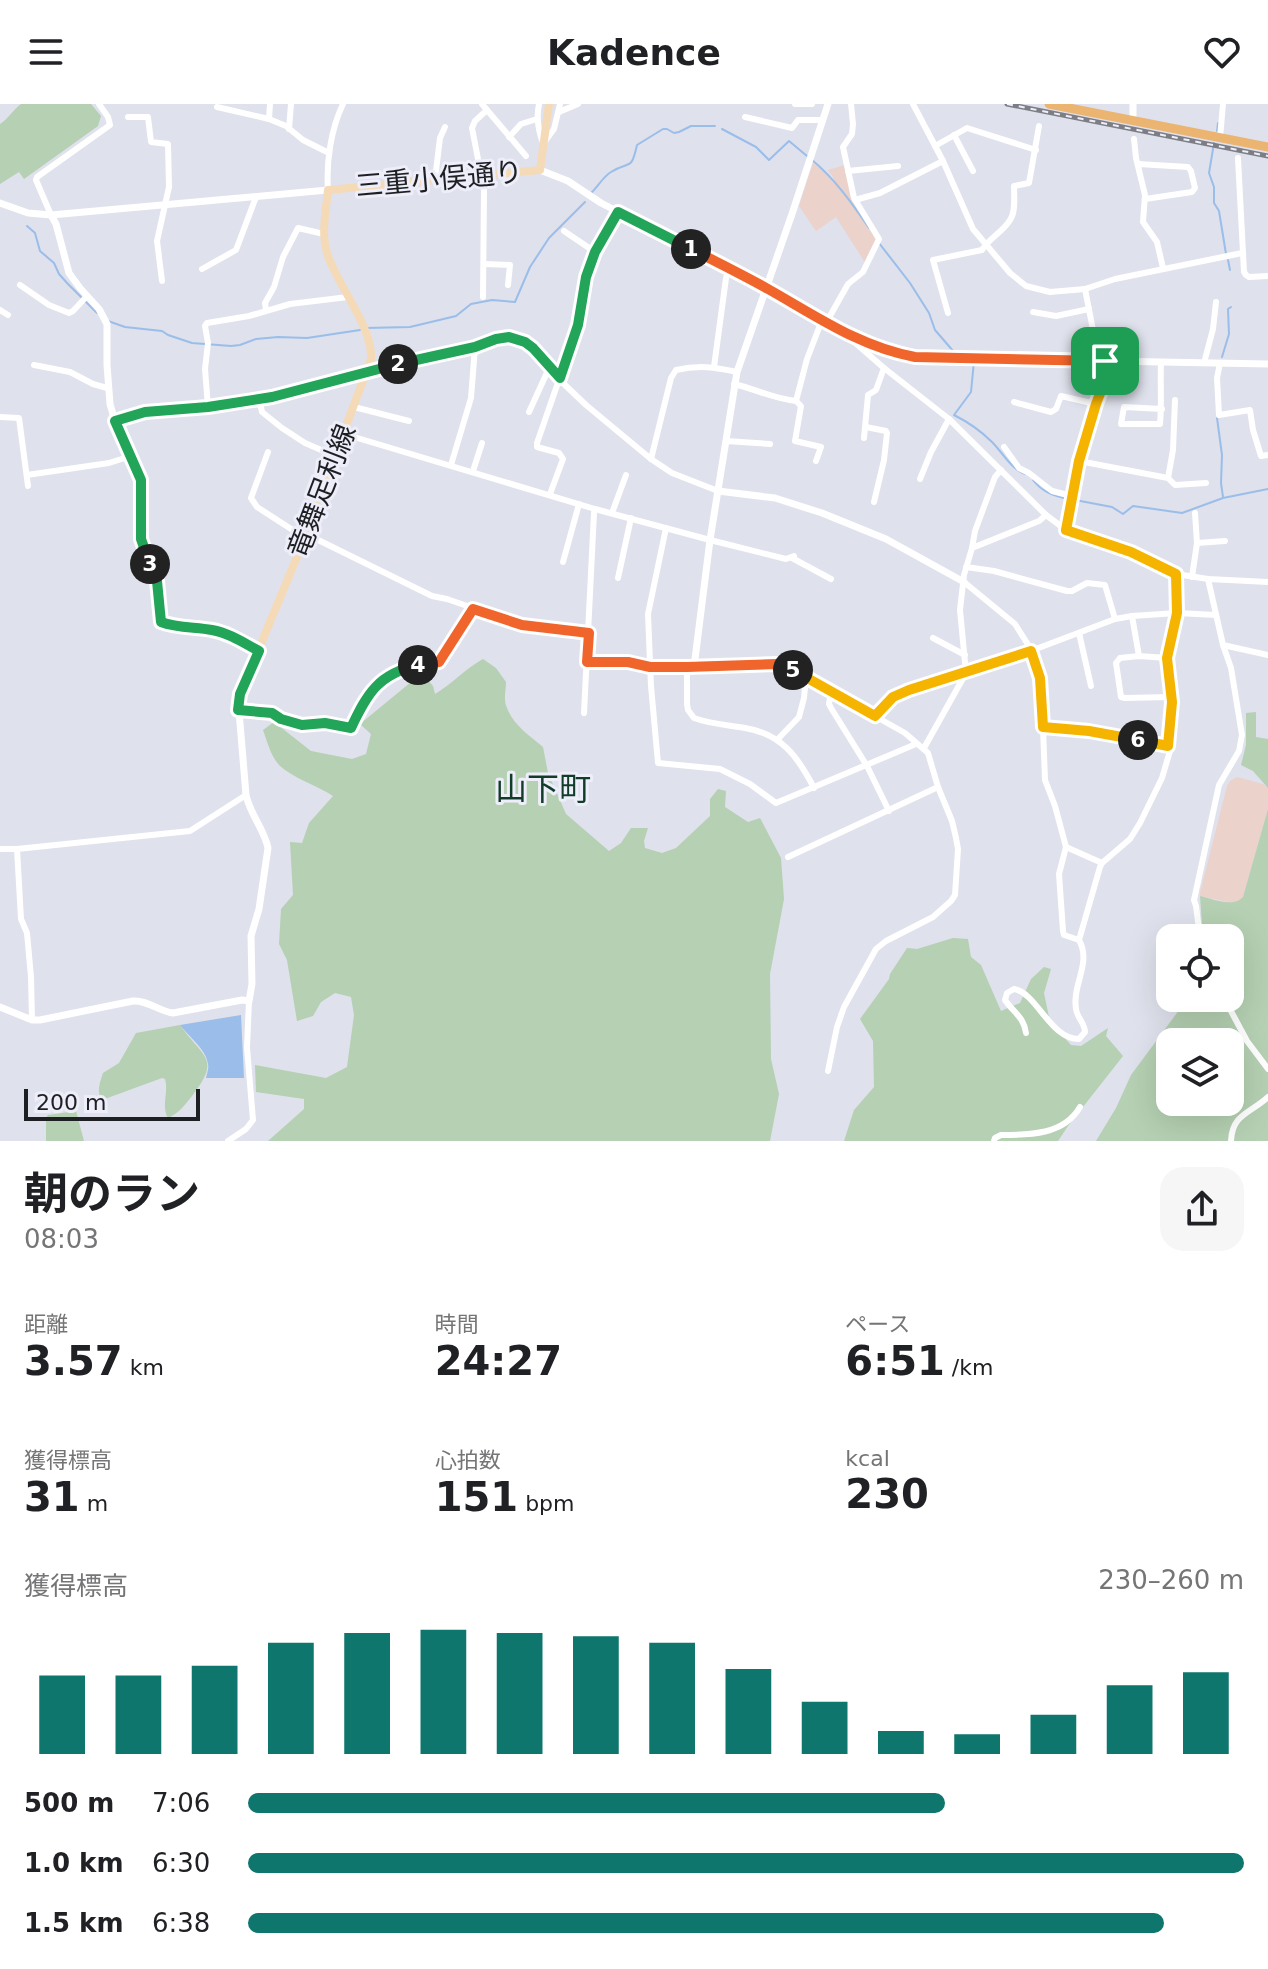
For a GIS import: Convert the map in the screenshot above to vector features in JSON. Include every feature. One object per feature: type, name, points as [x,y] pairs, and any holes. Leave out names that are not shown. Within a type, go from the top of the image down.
[{"type":"main road","points":[[540,170],[549,104]]},
{"type":"main road","points":[[1049,104],[1268,147]]},
{"type":"main road","name":"三重小俣通り","points":[[328,190],[540,170]]},
{"type":"main road","name":"竜舞足利線","points":[[238,699],[305,536],[371,359],[370,345],[330,260],[324,234],[328,190]]},
{"type":"street","points":[[99,104],[110,125],[36,180],[56,224],[69,273],[103,314],[107,324],[107,388],[115,421],[142,489],[141,539],[157,581],[161,622],[214,630],[259,651]]},
{"type":"street","points":[[269,119],[270,104]]},
{"type":"street","points":[[289,129],[291,104]]},
{"type":"street","points":[[328,190],[329,153],[343,104]]},
{"type":"street","points":[[539,104],[537,119],[543,144]]},
{"type":"street","points":[[543,144],[554,129],[560,108],[578,104]]},
{"type":"street","points":[[795,104],[812,104]]},
{"type":"street","points":[[814,788],[799,761],[777,740],[758,731],[694,718],[687,704],[690,667],[734,384],[828,104]]},
{"type":"street","points":[[796,401],[807,359],[824,321],[848,284],[863,272],[879,239],[855,200],[843,147],[852,134],[852,104]]},
{"type":"street","points":[[913,104],[973,229],[1019,282],[1026,286],[1050,292],[1085,289],[1115,279],[1242,253]]},
{"type":"street","points":[[1133,104],[1133,121]]},
{"type":"street","points":[[1220,138],[1223,104]]},
{"type":"street","points":[[217,107],[269,119],[329,153]]},
{"type":"street","points":[[483,297],[485,206],[472,128],[485,107],[526,156]]},
{"type":"street","points":[[128,117],[148,117],[151,142],[168,144],[169,187],[157,241],[162,281]]},
{"type":"street","points":[[745,117],[792,128],[798,120],[823,120]]},
{"type":"street","points":[[509,137],[521,124],[537,119]]},
{"type":"street","points":[[948,313],[933,260],[982,250],[1010,221],[1014,186],[1029,183],[1039,126]]},
{"type":"street","points":[[435,179],[440,138],[445,127]]},
{"type":"street","points":[[935,146],[967,128],[1036,150]]},
{"type":"street","points":[[954,135],[973,171]]},
{"type":"street","points":[[1134,139],[1145,199],[1143,222],[1157,242],[1163,268]]},
{"type":"street","points":[[1238,158],[1242,253],[1246,275],[1268,276]]},
{"type":"street","points":[[855,200],[880,193],[943,161]]},
{"type":"street","points":[[1138,164],[1188,167],[1195,188],[1192,192],[1145,199]]},
{"type":"street","points":[[848,171],[898,166]]},
{"type":"street","name":"三重小俣通り","points":[[540,170],[568,181],[601,203],[767,288],[845,334],[886,350],[915,357],[1268,364]]},
{"type":"street","name":"三重小俣通り","points":[[0,203],[28,213],[51,215],[328,190]]},
{"type":"street","points":[[202,269],[236,250],[256,197]]},
{"type":"street","points":[[550,494],[563,459],[559,453],[537,447],[537,443],[578,325],[586,277],[595,252],[618,212]]},
{"type":"street","points":[[266,310],[265,303],[298,228],[324,234]]},
{"type":"street","points":[[564,231],[595,252]]},
{"type":"street","points":[[484,264],[510,265],[508,285]]},
{"type":"street","points":[[714,367],[729,268]]},
{"type":"street","points":[[20,285],[43,301],[69,313],[87,296]]},
{"type":"street","points":[[1066,530],[1079,461],[1108,361],[1093,330],[1085,289]]},
{"type":"street","points":[[208,407],[205,369],[207,323],[317,300],[348,297]]},
{"type":"street","points":[[1204,363],[1216,302]]},
{"type":"street","points":[[1033,312],[1056,316],[1089,309]]},
{"type":"street","points":[[0,310],[8,315]]},
{"type":"street","points":[[845,334],[949,419],[1046,515],[1066,530],[1131,552],[1176,574],[1268,582]]},
{"type":"street","points":[[115,421],[145,412],[208,407],[293,393],[502,338],[518,339],[533,348],[586,405],[672,473],[718,491],[775,498],[822,513],[895,543],[964,582],[1008,617],[1021,633],[1040,678],[1045,780],[1066,847],[1059,874],[1063,931],[1064,935],[1079,940],[1084,949],[1076,1011],[1085,1032],[1079,1039],[1066,1036],[1040,1013],[1026,994],[1014,989],[1007,993],[1005,1000],[1021,1017],[1026,1033]]},
{"type":"street","points":[[451,465],[471,398],[475,347]]},
{"type":"street","points":[[1161,362],[1162,409],[1160,424],[1121,424],[1124,407],[1162,409]]},
{"type":"street","points":[[1220,363],[1217,378],[1219,415],[1250,410],[1261,456],[1268,455]]},
{"type":"street","points":[[34,365],[70,372],[107,388]]},
{"type":"street","points":[[529,412],[550,366]]},
{"type":"street","points":[[651,459],[671,378],[676,370],[695,366],[737,372]]},
{"type":"street","points":[[864,438],[868,395],[876,390],[884,368]]},
{"type":"street","points":[[734,384],[782,400],[796,401],[801,406],[795,441],[821,447],[816,461]]},
{"type":"street","points":[[1014,402],[1051,412],[1056,409],[1061,396],[1096,404]]},
{"type":"street","points":[[259,399],[262,412],[282,428],[305,443],[335,456]]},
{"type":"street","points":[[1168,478],[1173,450],[1175,400]]},
{"type":"street","points":[[354,407],[409,421]]},
{"type":"street","points":[[0,417],[19,418],[28,486]]},
{"type":"street","points":[[920,479],[949,419]]},
{"type":"street","points":[[866,427],[887,433],[874,502]]},
{"type":"street","points":[[344,434],[595,509],[766,555],[786,559],[793,557],[831,579]]},
{"type":"street","points":[[726,441],[770,444]]},
{"type":"street","points":[[473,471],[482,443]]},
{"type":"street","points":[[1004,447],[1019,468],[1052,491],[1072,496]]},
{"type":"street","points":[[268,452],[251,498],[257,507],[305,536],[432,596],[522,625],[589,633]]},
{"type":"street","points":[[27,475],[100,465],[131,456]]},
{"type":"street","points":[[1079,461],[1168,478],[1175,485],[1206,483]]},
{"type":"street","points":[[924,748],[966,673],[960,610],[966,567],[975,531],[995,477],[1001,470]]},
{"type":"street","points":[[612,513],[626,475]]},
{"type":"street","points":[[563,562],[579,504]]},
{"type":"street","points":[[584,713],[595,509]]},
{"type":"street","points":[[1192,577],[1197,543],[1195,513]]},
{"type":"street","points":[[972,548],[1039,521],[1046,515]]},
{"type":"street","points":[[618,578],[631,518]]},
{"type":"street","points":[[666,528],[648,608],[658,763],[720,769],[750,784],[776,803],[916,744]]},
{"type":"street","points":[[1197,543],[1225,541]]},
{"type":"street","points":[[966,567],[994,571],[1067,591],[1087,583],[1105,585],[1115,619]]},
{"type":"street","points":[[1079,940],[1102,863],[1127,843],[1140,823],[1162,778],[1170,751],[1172,702],[1167,658],[1177,613],[1176,574]]},
{"type":"street","points":[[1198,924],[1194,900],[1219,785],[1239,751],[1242,735],[1231,668],[1208,579]]},
{"type":"street","points":[[238,710],[272,713],[302,725],[325,723],[351,728],[372,688],[411,667],[439,662],[473,609]]},
{"type":"street","points":[[875,716],[893,697],[909,690],[1031,651],[1115,619],[1177,613],[1216,615]]},
{"type":"street","points":[[1132,616],[1139,656]]},
{"type":"street","points":[[1079,633],[1091,686]]},
{"type":"street","points":[[933,638],[965,655]]},
{"type":"street","points":[[1223,645],[1268,655]]},
{"type":"street","points":[[1167,658],[1139,656],[1116,661],[1121,697],[1170,697]]},
{"type":"street","points":[[587,662],[628,662],[650,667],[786,666],[905,733],[929,756],[952,821],[958,849],[954,898],[933,917],[876,949],[844,1007],[828,1071]]},
{"type":"street","points":[[777,740],[799,717],[806,677]]},
{"type":"street","points":[[831,691],[829,704],[867,766],[889,811]]},
{"type":"street","points":[[228,1141],[250,1126],[254,1116],[247,1048],[247,1009],[252,984],[251,936],[259,909],[268,848],[246,795],[238,699]]},
{"type":"street","points":[[1043,727],[1102,733],[1168,746]]},
{"type":"street","points":[[788,857],[938,787]]},
{"type":"street","points":[[0,849],[190,831],[246,795]]},
{"type":"street","points":[[1066,847],[1102,863]]},
{"type":"street","points":[[17,849],[21,919],[27,933],[31,977],[32,1020]]},
{"type":"street","points":[[0,1007],[32,1020],[133,1001],[145,1001],[173,1013],[249,1001]]},
{"type":"street","points":[[1231,1012],[1247,1041],[1268,1069]]},
{"type":"street","points":[[1231,1141],[1233,1125],[1268,1097]]},
{"type":"street","points":[[994,1141],[1001,1135],[1049,1132],[1080,1107]]},
{"type":"shaded area","points":[[813,163],[829,175],[832,182],[833,177],[828,170],[845,165],[854,203],[877,239],[866,264],[836,217],[816,231],[799,206]]},
{"type":"shaded area","points":[[1237,777],[1268,788],[1268,809],[1243,897],[1233,903],[1200,896],[1200,893],[1227,786]]},
{"type":"green space","points":[[21,104],[91,104],[101,116],[98,126],[24,179],[19,172],[0,184],[0,124]]},
{"type":"green space","points":[[483,659],[496,668],[506,682],[505,702],[513,720],[543,747],[548,773],[566,814],[609,851],[621,843],[631,828],[648,828],[645,848],[662,853],[676,848],[710,816],[710,799],[718,789],[726,791],[725,807],[748,822],[760,818],[781,858],[784,899],[770,974],[771,1059],[779,1094],[770,1141],[268,1141],[304,1109],[304,1099],[256,1092],[255,1065],[326,1078],[347,1067],[354,1015],[351,997],[335,993],[321,1002],[313,1016],[297,1021],[287,960],[279,944],[281,909],[293,895],[290,842],[302,843],[309,823],[333,796],[280,766],[263,730],[274,722],[311,751],[352,759],[366,754],[371,734],[360,724],[422,673],[433,686],[435,694]]},
{"type":"green space","points":[[1256,712],[1256,737],[1268,739],[1268,788],[1253,771],[1241,765],[1246,745],[1246,713]]},
{"type":"green space","points":[[1268,809],[1268,1141],[1096,1141],[1131,1075],[1156,1041],[1156,1116],[1244,1116],[1244,1028],[1166,1028],[1178,1012],[1244,1012],[1244,924],[1202,924],[1200,896],[1217,901],[1243,897]]},
{"type":"green space","points":[[953,938],[968,939],[971,957],[981,965],[1001,1011],[1020,1003],[1031,979],[1044,967],[1051,969],[1044,993],[1050,1022],[1071,1045],[1081,1046],[1108,1028],[1106,1036],[1123,1056],[1058,1141],[844,1141],[854,1110],[874,1087],[873,1041],[860,1019],[907,948],[917,949]]},
{"type":"green space","points":[[180,1025],[202,1052],[207,1066],[201,1083],[181,1109],[168,1118],[165,1108],[166,1084],[162,1078],[102,1100],[99,1090],[103,1073],[119,1063],[136,1033]]},
{"type":"green space","points":[[76,1111],[84,1141],[46,1141],[48,1115]]},
{"type":"water","points":[[241,1015],[244,1078],[206,1078],[207,1059],[180,1025]]},
{"type":"waterway","points":[[1217,131],[1218,123]]},
{"type":"waterway","points":[[592,192],[608,174],[631,162],[637,145],[663,129],[674,133],[691,126],[715,126]]},
{"type":"waterway","points":[[722,129],[756,147],[769,160],[789,141],[807,156]]},
{"type":"waterway","points":[[1214,143],[1209,173],[1226,254]]},
{"type":"waterway","points":[[812,160],[835,183],[869,228]]},
{"type":"waterway","points":[[366,328],[410,327],[456,316],[471,304],[492,300],[515,302],[530,267],[549,238],[585,202]]},
{"type":"waterway","points":[[27,226],[35,233],[40,251],[97,313]]},
{"type":"waterway","points":[[879,243],[910,283],[929,313],[935,330],[954,352],[973,354]]},
{"type":"waterway","points":[[1228,260],[1230,270]]},
{"type":"waterway","points":[[1222,357],[1229,334],[1228,309],[1231,307]]},
{"type":"waterway","points":[[108,321],[125,327],[162,331],[192,343],[231,346],[256,339],[307,338],[360,330]]},
{"type":"waterway","points":[[974,361],[971,392],[954,415],[983,434],[1011,464],[1025,474]]},
{"type":"waterway","points":[[1217,418],[1223,497]]},
{"type":"waterway","points":[[1033,480],[1049,493],[1068,499]]},
{"type":"waterway","points":[[1075,500],[1112,507],[1123,514],[1133,506],[1182,513],[1223,498],[1268,489]]},
{"type":"railway","points":[[1007,104],[1268,156]]},
{"type":"district","name":"山下町","points":[[543,789]]},
{"type":"route","points":[[618,212],[767,288],[845,334],[886,350],[915,357],[1105,361],[1111,361],[1111,365],[1079,461],[1066,530],[1131,552],[1176,574],[1177,613],[1167,658],[1172,702],[1168,746],[1089,731],[1043,727],[1040,678],[1031,651],[909,690],[893,697],[875,716],[786,666],[650,667],[628,662],[587,662],[589,633],[522,625],[473,609],[439,662],[411,667],[372,688],[351,728],[325,723],[302,725],[272,713],[238,710],[238,699],[259,651],[214,630],[161,622],[157,581],[141,539],[141,480],[115,421],[145,412],[208,407],[293,393],[368,371],[509,337],[533,348],[560,378],[578,325],[586,277],[595,252],[618,212]]}]
